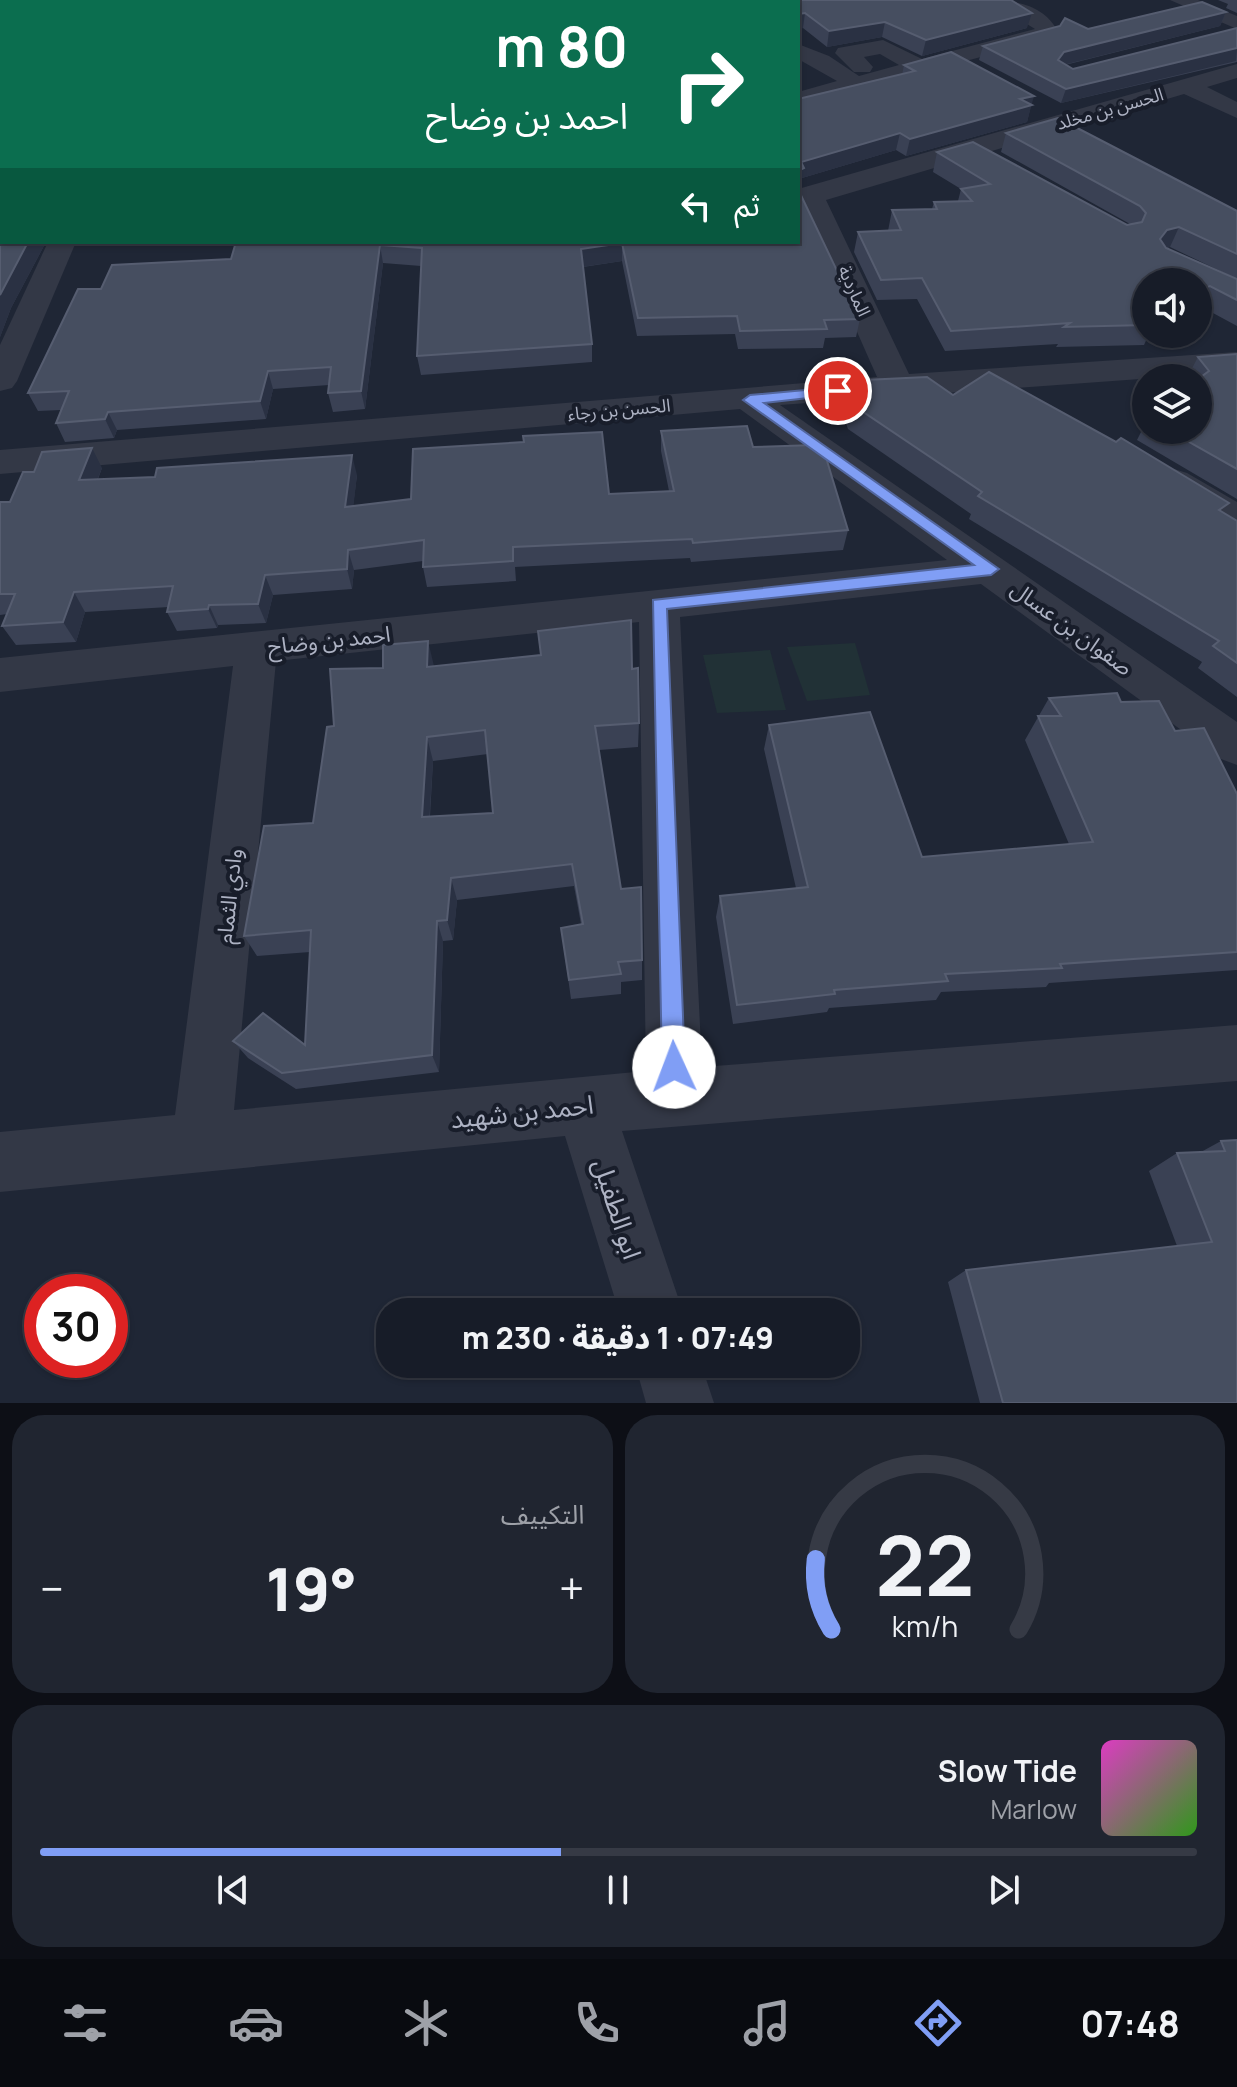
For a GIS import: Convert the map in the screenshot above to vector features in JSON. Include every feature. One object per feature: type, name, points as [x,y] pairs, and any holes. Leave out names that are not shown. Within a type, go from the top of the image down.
[{"type":"street","points":[[800,98],[859,76],[953,59],[1049,29],[1042,21],[998,0]]},
{"type":"street","points":[[1180,0],[1237,24]]},
{"type":"street","points":[[1237,24],[1210,36],[1237,32]]},
{"type":"street","points":[[859,76],[846,53],[883,47],[920,67]]},
{"type":"street","points":[[800,52],[859,76]]},
{"type":"street","points":[[953,59],[978,72]]},
{"type":"street","name":"الحسن بن مخلد","points":[[805,197],[1237,71]]},
{"type":"street","points":[[1186,86],[1237,111]]},
{"type":"street","points":[[1042,107],[1068,120]]},
{"type":"street","points":[[973,150],[1000,165]]},
{"type":"street","name":"الماردية","points":[[805,197],[897,385]]},
{"type":"street","points":[[0,381],[61,244]]},
{"type":"street","name":"الحسن بن رجاء","points":[[0,462],[897,385],[1237,362]]},
{"type":"street","points":[[1004,379],[1045,404]]},
{"type":"street","name":"صفوان بن عسال","points":[[750,400],[1237,746]]},
{"type":"street","points":[[1141,461],[1237,519]]},
{"type":"street","name":"احمد بن وضاح","points":[[0,675],[991,569]]},
{"type":"street","points":[[659,604],[675,1098]]},
{"type":"street","name":"وادي الثمام","points":[[201,1144],[256,649]]},
{"type":"street","name":"احمد بن شهيد","points":[[0,1162],[584,1105],[1237,1053]]},
{"type":"street","name":"ابو الطفيل","points":[[584,1105],[646,1298]]},
{"type":"street","points":[[672,1378],[680,1403]]},
{"type":"shaded area","points":[[855,643],[870,695],[807,701],[787,647]]},
{"type":"shaded area","points":[[770,650],[786,710],[717,713],[703,655]]},
{"type":"building","points":[[800,0],[1011,0],[1032,13],[926,40],[885,22],[829,31],[805,13],[800,14]]},
{"type":"building","points":[[1202,2],[1226,12],[1064,52],[1058,60],[1073,69],[1237,28],[1237,48],[1066,89],[983,46],[1060,26],[1065,18],[1088,29]]},
{"type":"building","points":[[951,52],[1034,96],[1020,99],[1032,105],[910,139],[900,133],[801,162],[804,168],[800,170],[800,99],[915,71],[904,65]]},
{"type":"building","points":[[1058,118],[1237,211],[1237,254],[1179,227],[1167,230],[1160,239],[1166,248],[1212,268],[1132,268],[1132,325],[1064,327],[1070,323],[951,331],[922,278],[881,280],[858,232],[901,230],[892,210],[937,209],[934,202],[972,201],[961,189],[990,184],[937,152],[973,142],[1127,225],[1142,222],[1146,213],[1140,206],[1006,133]]},
{"type":"building","points":[[800,193],[860,319],[824,320],[827,329],[740,331],[737,316],[638,318],[622,244],[800,244]]},
{"type":"building","points":[[0,244],[27,244],[0,295]]},
{"type":"building","points":[[235,244],[615,244],[581,249],[592,344],[417,356],[422,248],[380,245],[361,391],[328,393],[331,367],[268,371],[260,401],[108,412],[105,419],[56,423],[69,391],[28,393],[78,289],[101,289],[112,265],[231,259]]},
{"type":"building","points":[[1212,268],[1237,279],[1237,300],[1212,287]]},
{"type":"building","points":[[1237,354],[1237,469],[1193,444],[1212,444],[1212,364],[1204,364],[1198,357]]},
{"type":"building","points":[[989,372],[1116,442],[1121,438],[1229,503],[1219,510],[1237,521],[1237,663],[1213,646],[1219,641],[978,496],[982,492],[853,405],[844,381],[927,377],[953,395]]},
{"type":"building","points":[[747,426],[753,447],[815,445],[824,451],[848,530],[693,543],[692,539],[513,547],[513,561],[423,567],[424,540],[348,550],[347,569],[265,575],[258,604],[209,605],[208,609],[167,612],[173,586],[74,592],[63,622],[2,626],[15,594],[0,594],[0,502],[10,502],[23,472],[34,472],[42,452],[92,448],[79,480],[155,477],[157,468],[352,455],[345,507],[411,499],[413,449],[524,442],[523,436],[602,432],[609,494],[674,491],[661,431]]},
{"type":"building","points":[[631,620],[632,669],[638,668],[639,723],[595,726],[621,889],[641,887],[642,960],[618,962],[621,974],[569,980],[561,928],[583,924],[572,864],[451,878],[447,920],[437,921],[432,1055],[282,1073],[233,1041],[263,1013],[305,1045],[311,930],[244,936],[264,826],[313,823],[327,727],[334,726],[330,669],[383,668],[383,645],[428,641],[427,667],[541,655],[538,631]],"holes":[[[485,730],[493,813],[422,817],[427,737]]]},
{"type":"building","points":[[1117,693],[1121,702],[1159,701],[1175,731],[1204,728],[1237,794],[1237,952],[1060,964],[1062,968],[945,974],[948,981],[834,990],[835,994],[737,1005],[720,896],[808,887],[769,725],[870,712],[922,857],[1093,842],[1038,716],[1061,716],[1049,698]]},
{"type":"building","points":[[1237,1140],[1237,1403],[1003,1403],[966,1270],[1212,1242],[1177,1153],[1225,1151],[1221,1141]]},
{"type":"route","points":[[674,1067],[659,604],[991,569],[750,400],[838,391]]}]
